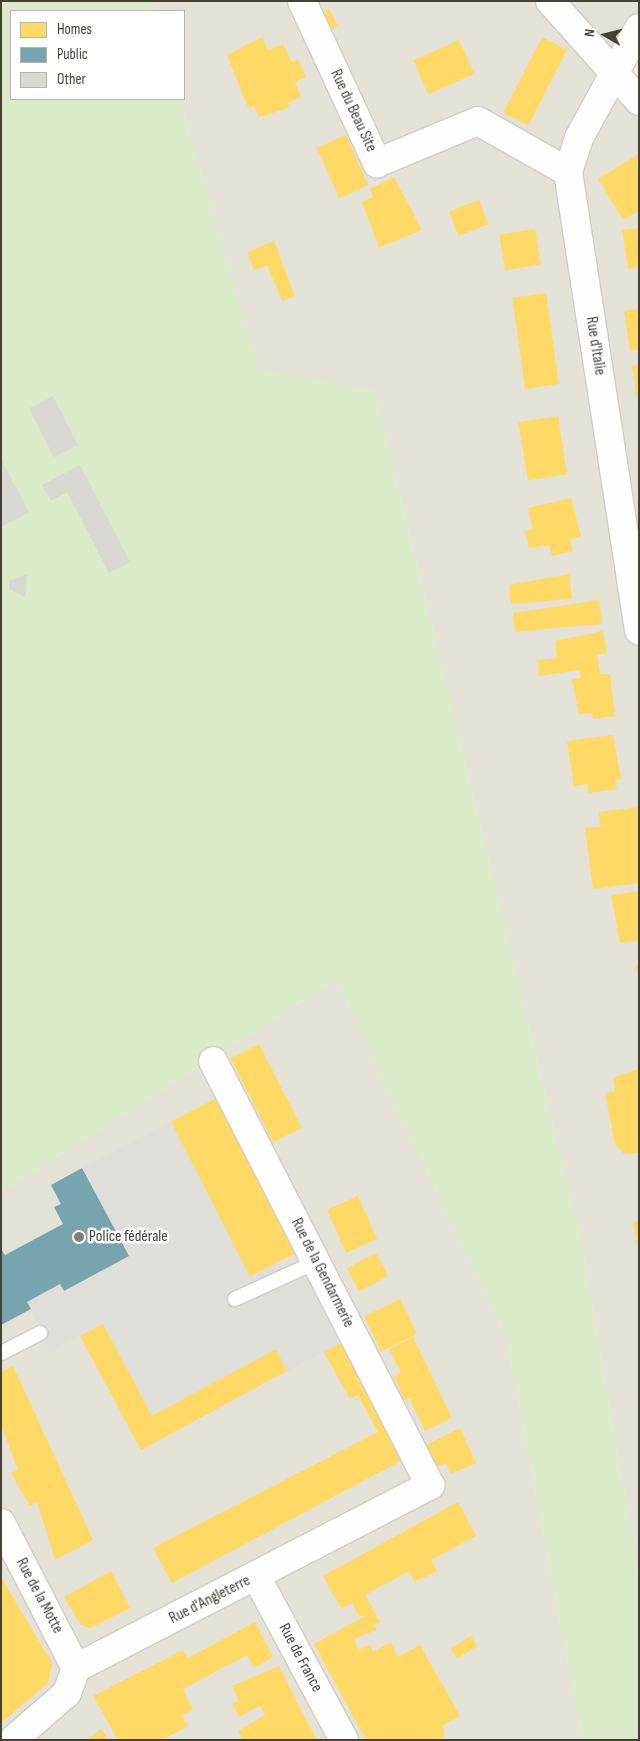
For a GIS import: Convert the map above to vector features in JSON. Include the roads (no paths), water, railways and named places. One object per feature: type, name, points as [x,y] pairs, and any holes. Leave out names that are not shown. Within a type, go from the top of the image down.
[{"type":"street","name":"Rue du Beau Site","points":[[302,1],[376,163],[478,121],[568,172]]},
{"type":"street","points":[[550,1],[613,68],[639,101]]},
{"type":"street","name":"Rue d'Italie","points":[[639,28],[613,68],[579,138],[568,172],[639,631]]},
{"type":"street","name":"Rue de la Gendarmerie","points":[[213,1061],[430,1485]]},
{"type":"street","name":"Rue d'Angleterre","points":[[76,1668],[430,1485]]},
{"type":"street","name":"Rue de la Motte","points":[[1,1523],[76,1668]]},
{"type":"street","name":"Rue de France","points":[[256,1576],[344,1740]]},
{"type":"street","points":[[14,1740],[67,1693],[76,1668]]},
{"type":"lane","points":[[235,1299],[316,1262]]},
{"type":"lane","points":[[1,1353],[40,1334]]},
{"type":"place","name":"Police fédérale","points":[[79,1237]]}]
